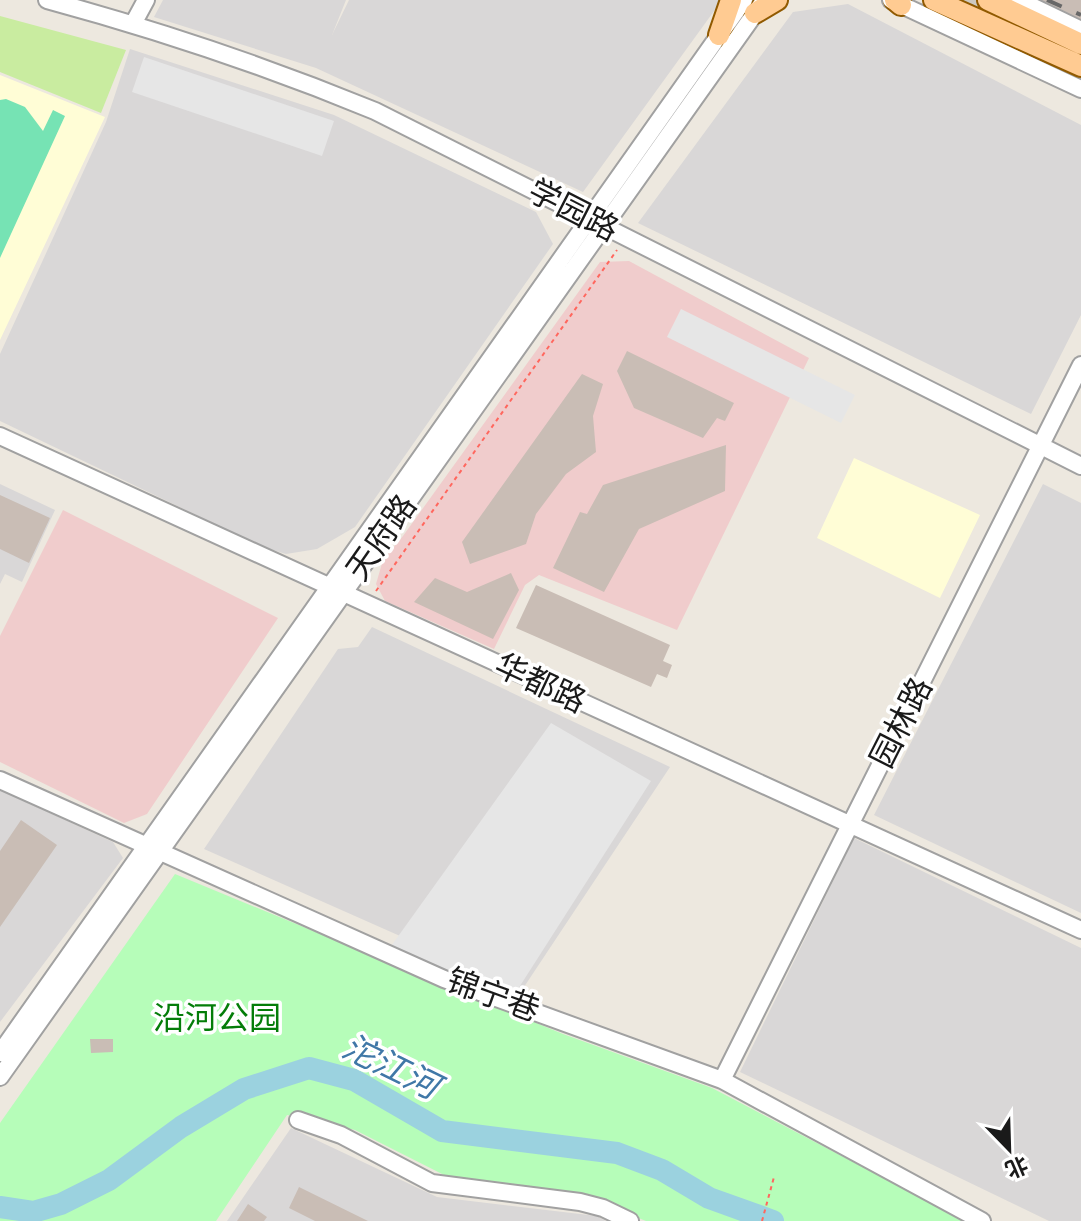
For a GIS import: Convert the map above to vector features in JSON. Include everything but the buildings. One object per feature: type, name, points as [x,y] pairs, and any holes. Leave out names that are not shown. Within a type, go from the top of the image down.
[{"type":"main road","points":[[719,35],[731,0]]},
{"type":"main road","points":[[754,4],[777,0]]},
{"type":"main road","points":[[934,0],[1081,66]]},
{"type":"main road","points":[[988,0],[1081,44]]},
{"type":"street","name":"学园路","points":[[47,0],[133,24],[309,84],[375,111],[1081,466]]},
{"type":"street","points":[[133,24],[146,0]]},
{"type":"street","points":[[1019,0],[1081,30]]},
{"type":"street","points":[[896,2],[1081,89]]},
{"type":"street","name":"天府路","points":[[597,222],[719,35],[754,4]]},
{"type":"street","name":"天府路","points":[[0,1077],[153,849],[754,4]]},
{"type":"street","name":"园林路","points":[[722,1080],[1081,365]]},
{"type":"street","name":"华都路","points":[[0,436],[1081,930]]},
{"type":"street","name":"锦宁巷","points":[[0,780],[444,979],[722,1080],[982,1221]]},
{"type":"street","name":"天府路","points":[[0,1053],[153,849]]},
{"type":"street","points":[[298,1120],[341,1135],[432,1183],[580,1202],[603,1208],[630,1221]]},
{"type":"path","points":[[367,605],[626,238]]},
{"type":"path","points":[[762,1221],[774,1177]]},
{"type":"shaded area","points":[[163,0],[346,0],[332,35],[349,0],[722,0],[583,192],[316,68],[154,17]]},
{"type":"shaded area","points":[[848,4],[1081,125],[1081,315],[1031,414],[638,223],[793,12]]},
{"type":"shaded area","points":[[130,49],[334,115],[536,212],[553,244],[355,527],[317,549],[286,554],[263,547],[0,421],[0,354],[106,122]]},
{"type":"shaded area","points":[[144,57],[334,121],[322,156],[132,92]]},
{"type":"shaded area","points":[[0,75],[105,117],[0,340]]},
{"type":"shaded area","points":[[629,261],[809,358],[677,630],[539,575],[525,585],[494,649],[385,601],[376,584],[383,560],[600,262]]},
{"type":"shaded area","points":[[681,309],[855,395],[841,423],[667,337]]},
{"type":"shaded area","points":[[854,458],[980,515],[940,598],[817,538]]},
{"type":"shaded area","points":[[0,484],[55,510],[22,582],[5,574],[0,584]]},
{"type":"shaded area","points":[[1043,484],[1081,503],[1081,913],[874,815]]},
{"type":"shaded area","points":[[63,510],[278,618],[147,814],[124,823],[0,762],[0,636]]},
{"type":"shaded area","points":[[372,627],[670,767],[522,990],[204,849],[338,649],[358,647]]},
{"type":"shaded area","points":[[551,723],[651,781],[511,1000],[389,949]]},
{"type":"shaded area","points":[[0,790],[113,842],[123,858],[0,1022]]},
{"type":"shaded area","points":[[854,838],[1081,948],[1081,1221],[1049,1221],[740,1072]]},
{"type":"shaded area","points":[[291,1128],[437,1197],[597,1216],[606,1221],[227,1221]]},
{"type":"green space","points":[[0,16],[126,50],[101,113],[0,72]]},
{"type":"green space","points":[[6,99],[25,107],[43,131],[53,110],[65,116],[0,258],[0,100]]},
{"type":"green space","name":"沿河公园","points":[[175,874],[563,1034],[712,1088],[966,1221],[646,1221],[593,1200],[446,1176],[355,1130],[287,1115],[216,1221],[0,1221],[0,1123]]},
{"type":"waterway","name":"沱江河","points":[[0,1207],[33,1212],[61,1204],[109,1180],[181,1127],[244,1089],[309,1068],[354,1080],[442,1131],[617,1153],[662,1170],[709,1198],[773,1221]]},
{"type":"tunnel","points":[[960,0],[1024,30]]},
{"type":"railway","points":[[1047,0],[1081,15]]}]
